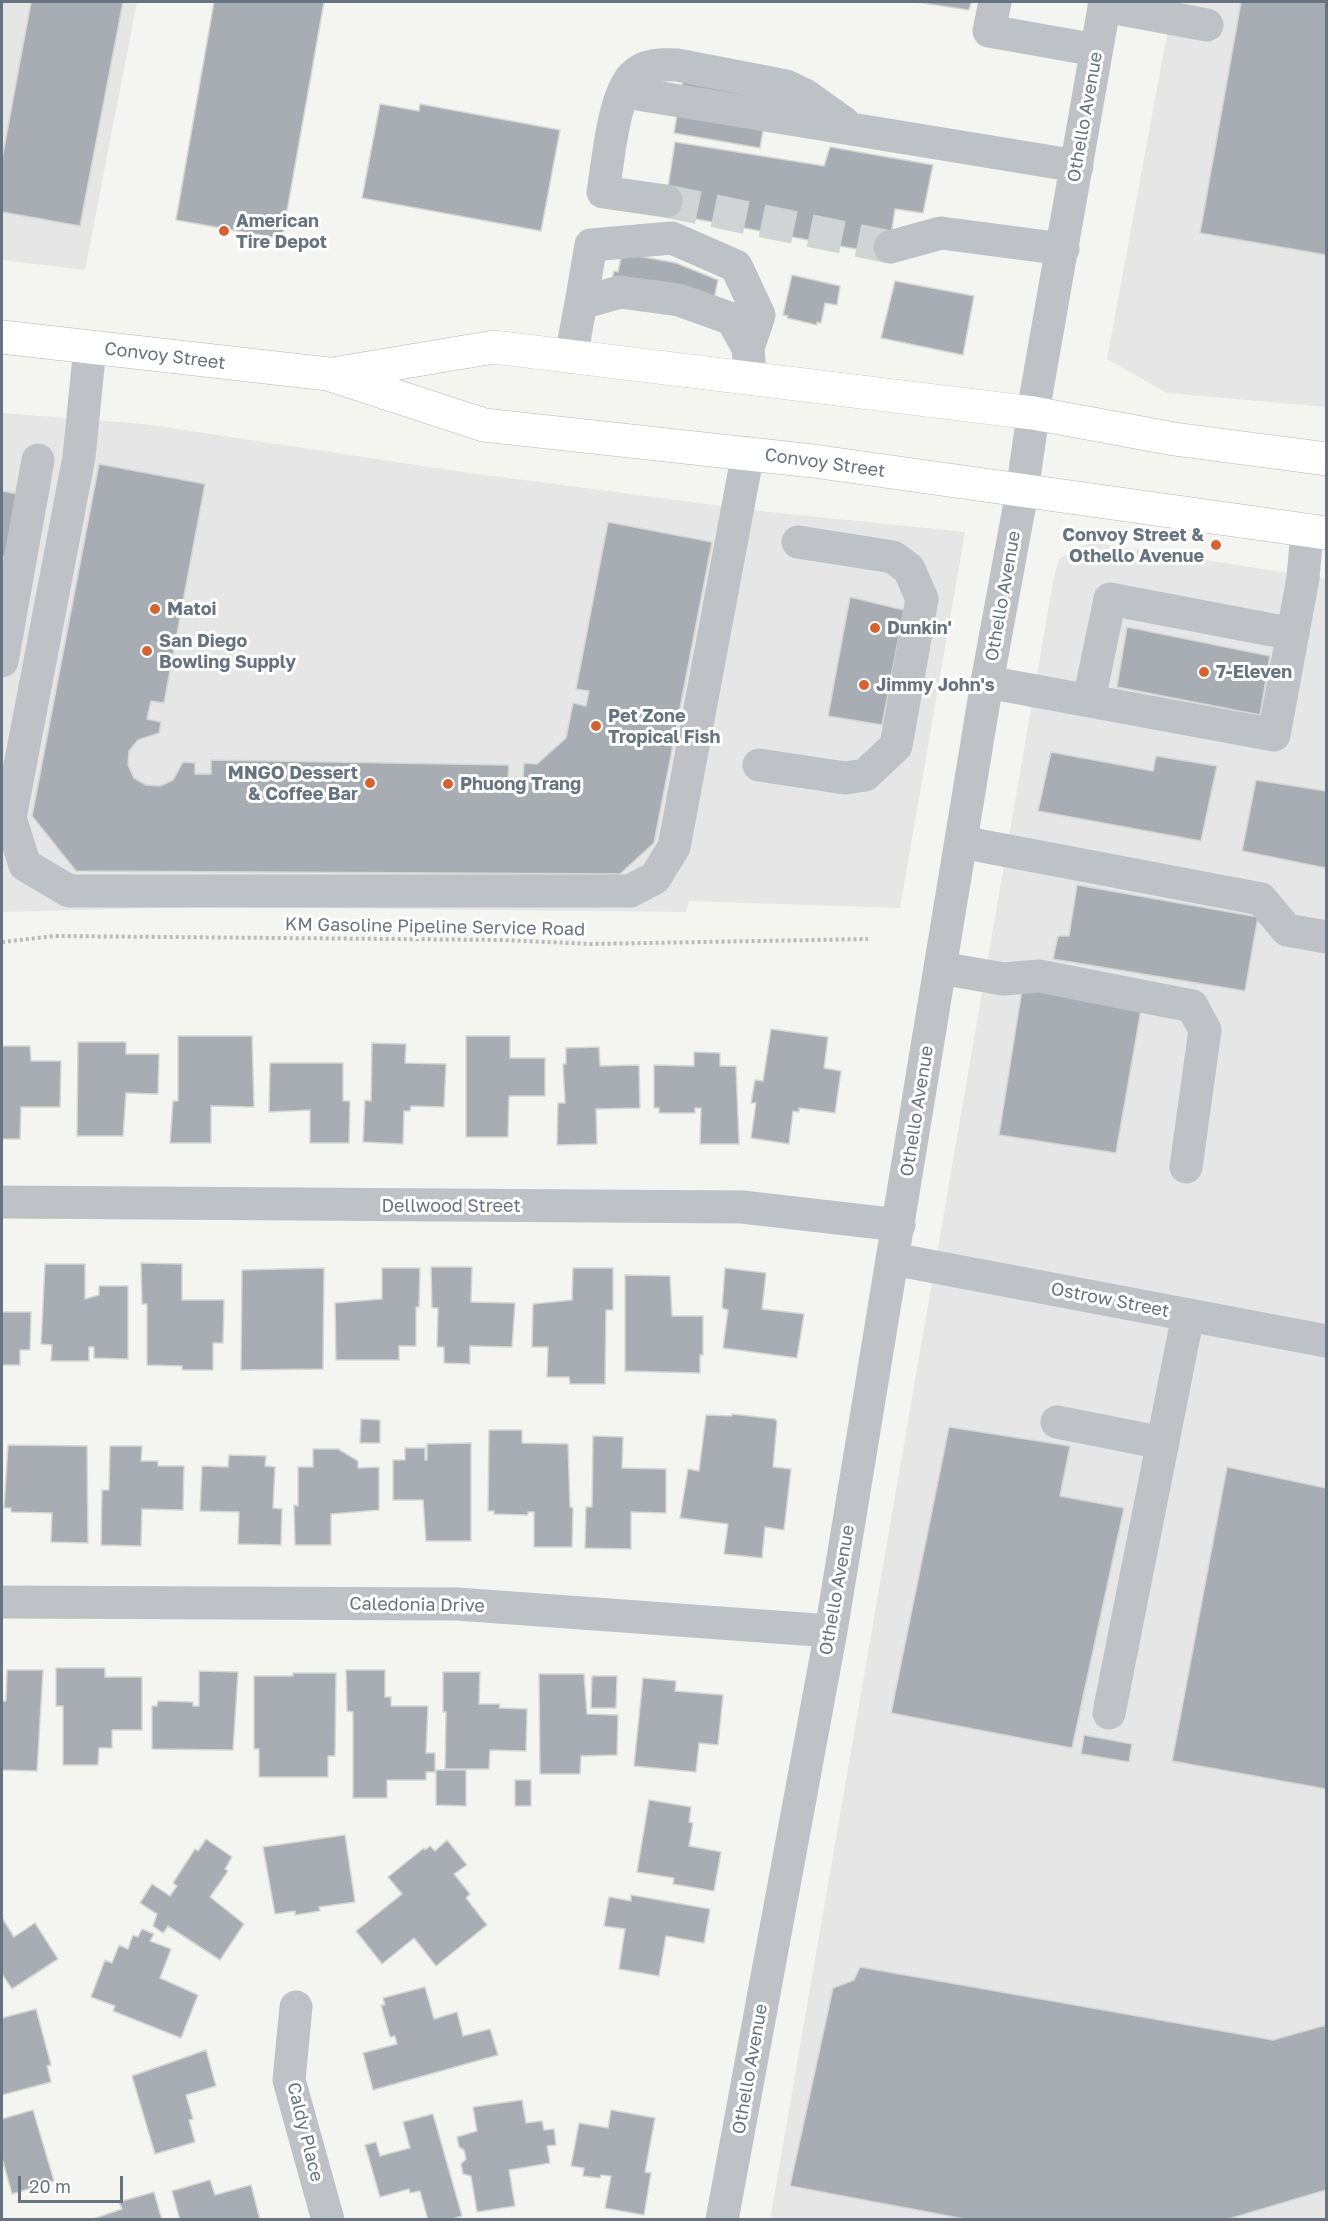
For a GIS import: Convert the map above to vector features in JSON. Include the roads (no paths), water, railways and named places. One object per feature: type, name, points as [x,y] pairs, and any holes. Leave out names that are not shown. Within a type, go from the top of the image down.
[{"type":"main road","name":"Convoy Street","points":[[2,337],[328,374],[484,425],[748,453],[1317,533]]},
{"type":"main road","name":"Convoy Street","points":[[328,374],[494,347],[571,357],[749,363],[1174,438],[1326,459]]},
{"type":"street","points":[[995,2],[989,31],[1096,50]]},
{"type":"street","points":[[1105,4],[1207,25]]},
{"type":"street","name":"Othello Avenue","points":[[722,2220],[831,1631],[987,682],[1022,492],[1105,4]]},
{"type":"street","points":[[666,201],[603,192],[617,111],[625,92],[848,126],[1077,166]]},
{"type":"street","points":[[890,247],[941,233],[1063,249]]},
{"type":"street","points":[[571,357],[591,245],[672,238],[736,266],[759,315],[749,363]]},
{"type":"street","points":[[581,303],[620,292],[679,300],[732,319],[749,363]]},
{"type":"street","points":[[90,347],[79,458],[10,818],[13,864],[69,891],[630,891],[655,878],[674,847],[748,453]]},
{"type":"street","points":[[2,661],[38,460]]},
{"type":"street","points":[[987,682],[1274,735],[1293,634],[1317,533]]},
{"type":"street","points":[[759,765],[845,778],[865,775],[896,746],[922,599],[909,569],[893,557],[798,542]]},
{"type":"street","points":[[1089,700],[1110,599],[1293,634]]},
{"type":"street","points":[[961,842],[1261,899],[1287,930],[1326,937]]},
{"type":"street","points":[[940,968],[1003,979],[1038,976],[1192,1006],[1205,1030],[1186,1167]]},
{"type":"street","name":"Dellwood Street","points":[[2,1202],[742,1208],[899,1225]]},
{"type":"street","name":"Ostrow Street","points":[[893,1259],[1326,1341]]},
{"type":"street","points":[[1110,1713],[1188,1315]]},
{"type":"street","points":[[1057,1422],[1163,1443]]},
{"type":"street","name":"Caledonia Drive","points":[[2,1602],[457,1605],[831,1631]]},
{"type":"street","name":"Caldy Place","points":[[296,2007],[290,2080],[328,2220]]},
{"type":"tunnel","points":[[666,201],[890,247]]},
{"type":"place","name":"American Tire Depot","points":[[224,231]]},
{"type":"place","name":"Convoy Street & Othello Avenue","points":[[1216,545]]},
{"type":"place","name":"Matoi","points":[[155,609]]},
{"type":"place","name":"Dunkin'","points":[[875,628]]},
{"type":"place","name":"San Diego Bowling Supply","points":[[147,651]]},
{"type":"place","name":"7-Eleven","points":[[1204,672]]},
{"type":"place","name":"Jimmy John's","points":[[864,685]]},
{"type":"place","name":"Pet Zone Tropical Fish","points":[[596,726]]},
{"type":"place","name":"MNGO Dessert & Coffee Bar","points":[[370,783]]},
{"type":"place","name":"Phuong Trang","points":[[448,784]]}]
